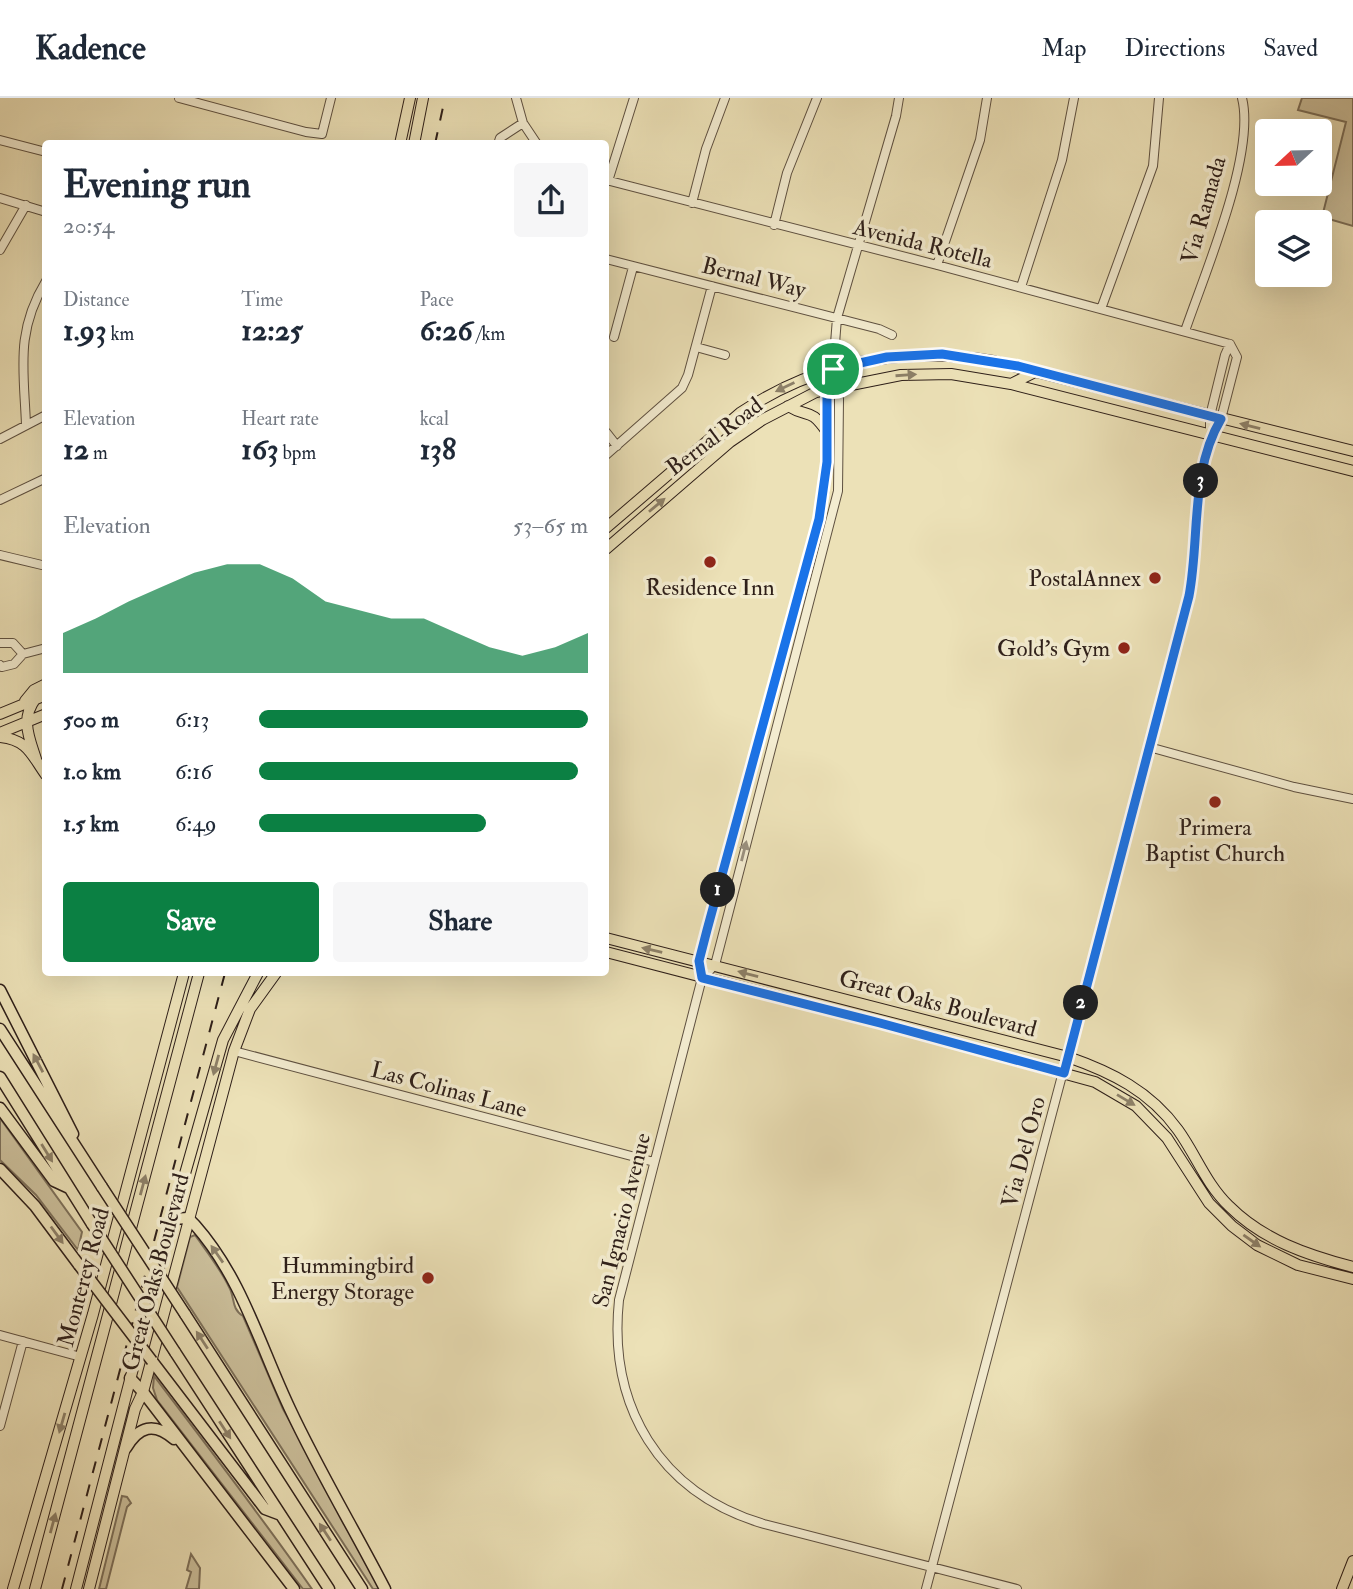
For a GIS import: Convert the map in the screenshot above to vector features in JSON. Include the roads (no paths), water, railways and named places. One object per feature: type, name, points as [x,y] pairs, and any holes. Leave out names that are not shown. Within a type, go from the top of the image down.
[{"type":"highway","points":[[0,990],[72,1128],[76,1147]]},
{"type":"highway","points":[[0,1029],[362,1589]]},
{"type":"highway","points":[[0,1077],[329,1589]]},
{"type":"highway","points":[[0,1108],[54,1181],[69,1188]]},
{"type":"highway","points":[[0,1169],[35,1206],[265,1510],[281,1515]]},
{"type":"highway","points":[[173,1219],[188,1219],[220,1257],[239,1290],[292,1414],[385,1589]]},
{"type":"highway","points":[[130,1378],[294,1589]]},
{"type":"highway","points":[[125,1448],[136,1433],[153,1429],[170,1436],[190,1454]]},
{"type":"main road","points":[[401,140],[410,98]]},
{"type":"main road","points":[[415,140],[423,98]]},
{"type":"main road","name":"Bernal Road","points":[[609,524],[740,413],[780,389],[833,369],[887,357],[942,354],[993,360],[1353,451]]},
{"type":"main road","points":[[1011,384],[1037,371]]},
{"type":"main road","name":"Bernal Road","points":[[609,546],[730,442],[761,420],[799,399],[827,389],[884,377],[928,374],[967,376],[1011,384],[1353,471]]},
{"type":"main road","points":[[788,406],[796,411],[810,413],[827,432]]},
{"type":"main road","points":[[23,704],[34,690],[42,686]]},
{"type":"main road","points":[[0,714],[41,696]]},
{"type":"main road","points":[[36,759],[26,721],[28,710],[41,696]]},
{"type":"main road","points":[[0,735],[42,715]]},
{"type":"main road","points":[[0,735],[23,743],[42,769]]},
{"type":"main road","name":"Great Oaks Boulevard","points":[[609,939],[1068,1057],[1100,1068],[1129,1083],[1146,1096],[1177,1129],[1219,1195],[1241,1217],[1264,1234],[1303,1252],[1353,1266]]},
{"type":"main road","name":"Great Oaks Boulevard","points":[[609,953],[1095,1082],[1136,1106],[1167,1138],[1209,1203],[1256,1245],[1298,1265],[1353,1279]]},
{"type":"main road","name":"Monterey Road","points":[[13,1589],[81,1357],[183,976]]},
{"type":"main road","name":"Monterey Road","points":[[35,1589],[198,976]]},
{"type":"main road","name":"Great Oaks Boulevard","points":[[76,1589],[130,1378],[223,1040],[256,976]]},
{"type":"main road","name":"Great Oaks Boulevard","points":[[89,1589],[135,1409],[143,1392],[234,1051],[250,1009],[274,976]]},
{"type":"main road","points":[[880,1023],[889,1011]]},
{"type":"main road","points":[[232,1020],[234,1027],[229,1044],[234,1051]]},
{"type":"main road","points":[[1342,1589],[1353,1561]]},
{"type":"street","points":[[179,98],[322,134],[331,98]]},
{"type":"street","points":[[516,98],[523,123],[534,140]]},
{"type":"street","points":[[609,175],[634,98]]},
{"type":"street","points":[[692,203],[706,149],[725,98]]},
{"type":"street","points":[[774,225],[788,173],[817,98]]},
{"type":"street","name":"San Ignacio Avenue","points":[[899,98],[837,318],[833,369],[827,389],[825,489],[699,961],[702,978],[619,1300],[616,1330],[618,1362],[623,1386],[642,1430],[656,1451],[688,1487],[710,1502],[739,1517],[1017,1589]]},
{"type":"street","points":[[937,265],[980,140],[987,98]]},
{"type":"street","points":[[1021,287],[1062,160],[1074,98]]},
{"type":"street","points":[[1101,309],[1153,166],[1159,98]]},
{"type":"street","name":"Via Ramada","points":[[1185,331],[1235,185],[1242,137],[1242,98]]},
{"type":"street","points":[[499,140],[523,123]]},
{"type":"street","points":[[0,140],[42,151]]},
{"type":"street","name":"Avenida Rotella","points":[[609,182],[937,265],[1230,344]]},
{"type":"street","points":[[0,198],[42,211]]},
{"type":"street","points":[[0,250],[26,205]]},
{"type":"street","name":"Bernal Way","points":[[609,260],[781,302],[892,335]]},
{"type":"street","points":[[614,337],[633,267]]},
{"type":"street","points":[[609,453],[682,388],[712,286]]},
{"type":"street","points":[[26,425],[23,340],[32,303],[42,288]]},
{"type":"street","name":"Via Del Oro","points":[[926,1589],[1192,579],[1200,488],[1216,417],[1225,355],[1230,344]]},
{"type":"street","points":[[696,347],[725,355]]},
{"type":"street","name":"San Ignacio Avenue","points":[[715,965],[838,491],[838,387],[833,369]]},
{"type":"street","points":[[0,439],[42,417]]},
{"type":"street","points":[[609,436],[617,446]]},
{"type":"street","points":[[0,500],[42,480]]},
{"type":"street","points":[[0,555],[42,565]]},
{"type":"street","points":[[798,594],[810,601]]},
{"type":"street","points":[[0,643],[13,643],[23,654]]},
{"type":"street","points":[[0,665],[2,667],[15,664],[23,654],[42,649]]},
{"type":"street","points":[[1149,747],[1294,787],[1353,799]]},
{"type":"street","points":[[702,978],[715,965]]},
{"type":"street","name":"Las Colinas Lane","points":[[234,1051],[654,1162]]},
{"type":"street","points":[[0,1335],[81,1357]]},
{"type":"street","points":[[0,1426],[23,1341]]},
{"type":"railway","points":[[436,140],[445,98]]},
{"type":"railway","points":[[62,1589],[224,976]]},
{"type":"place","name":"Residence Inn","points":[[710,562]]},
{"type":"place","name":"PostalAnnex","points":[[1155,578]]},
{"type":"place","name":"Gold's Gym","points":[[1124,648]]},
{"type":"place","name":"Primera Baptist Church","points":[[1215,802]]},
{"type":"place","name":"Hummingbird Energy Storage","points":[[428,1278]]}]
